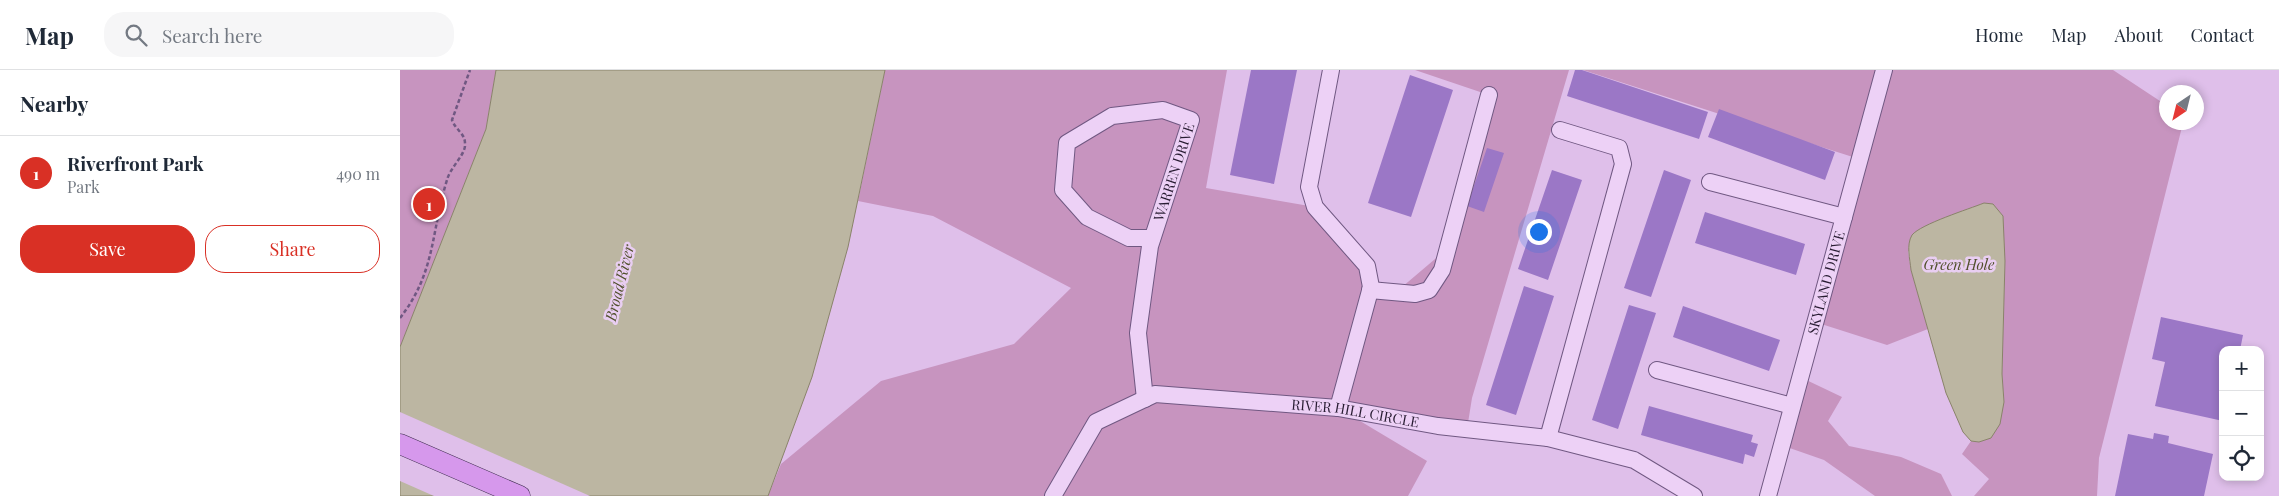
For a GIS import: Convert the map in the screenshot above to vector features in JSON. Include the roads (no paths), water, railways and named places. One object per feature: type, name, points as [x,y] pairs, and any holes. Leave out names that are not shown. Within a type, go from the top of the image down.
[{"type":"main road","points":[[400,444],[520,496]]},
{"type":"street","points":[[1331,70],[1308,187],[1315,207],[1367,266],[1370,290],[1338,408]]},
{"type":"street","name":"SKYLAND DRIVE","points":[[1768,496],[1884,70]]},
{"type":"street","points":[[1370,290],[1415,294],[1429,290],[1442,270],[1489,95]]},
{"type":"street","name":"WARREN DRIVE","points":[[1145,398],[1138,333],[1152,238],[1191,120],[1163,110],[1112,116],[1067,143],[1063,190],[1087,216],[1130,238],[1152,238]]},
{"type":"street","points":[[1548,438],[1623,164],[1620,148],[1560,130]]},
{"type":"street","points":[[1710,182],[1844,217]]},
{"type":"street","points":[[1657,370],[1792,406]]},
{"type":"street","name":"RIVER HILL CIRCLE","points":[[1053,496],[1096,422],[1155,394],[1338,408],[1438,426],[1548,438],[1634,460],[1694,496]]},
{"type":"water","name":"Broad River","points":[[496,70],[885,70],[848,247],[812,377],[768,496],[400,496],[400,347],[486,129]]},
{"type":"water","name":"Green Hole","points":[[1984,203],[1993,204],[2003,216],[2005,261],[2002,374],[2004,402],[2000,424],[1991,438],[1979,442],[1971,441],[1963,432],[1946,393],[1911,270],[1909,248],[1912,235],[1925,226]]},
{"type":"place","name":"Riverfront Park","points":[[429,204]]}]
